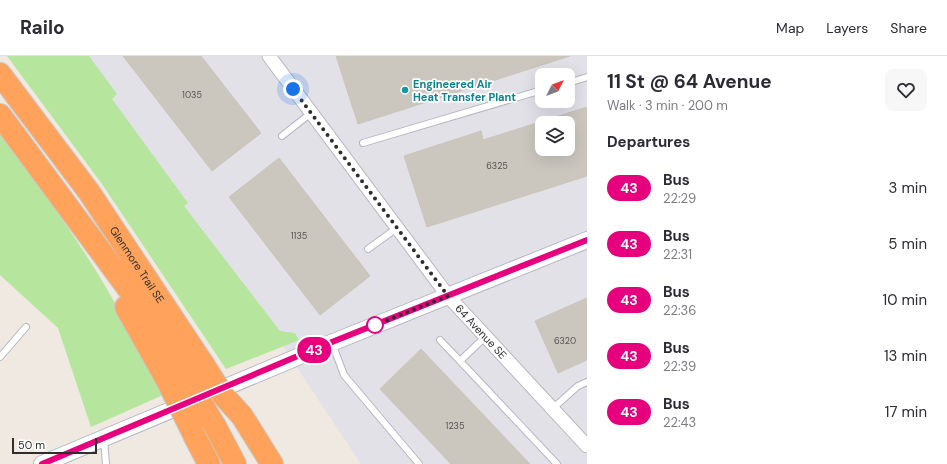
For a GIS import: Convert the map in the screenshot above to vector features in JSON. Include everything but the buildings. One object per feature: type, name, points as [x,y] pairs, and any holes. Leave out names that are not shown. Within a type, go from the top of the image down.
[{"type":"highway","name":"Glenmore Trail SE","points":[[0,74],[89,192],[222,394],[239,417]]},
{"type":"highway","name":"Glenmore Trail SE","points":[[0,115],[130,291],[175,377],[216,428],[235,464]]},
{"type":"highway","points":[[175,377],[195,437],[209,464]]},
{"type":"highway","points":[[239,417],[259,464]]},
{"type":"highway","points":[[239,417],[272,464]]},
{"type":"street","name":"64 Avenue SE","points":[[269,56],[448,296],[587,446]]},
{"type":"street","points":[[42,464],[331,343],[587,240]]},
{"type":"lane","points":[[575,81],[587,77]]},
{"type":"lane","points":[[363,143],[535,92]]},
{"type":"lane","points":[[282,136],[312,113]]},
{"type":"lane","points":[[368,249],[396,228]]},
{"type":"lane","points":[[0,356],[26,327]]},
{"type":"lane","points":[[460,361],[485,337]]},
{"type":"lane","points":[[440,340],[556,464]]},
{"type":"lane","points":[[331,343],[344,375],[419,464]]},
{"type":"lane","points":[[552,409],[578,386],[587,382]]},
{"type":"lane","points":[[104,438],[106,464]]},
{"type":"shaded area","points":[[75,56],[587,56],[587,464],[361,464],[282,345]]},
{"type":"green space","points":[[7,56],[89,56],[117,94],[112,99],[188,203],[184,206],[280,331],[295,333],[299,340],[226,369],[102,184]]},
{"type":"green space","points":[[0,131],[49,199],[95,269],[163,395],[91,427],[58,328],[0,275]]},
{"type":"bus line","name":"43","points":[[42,464],[312,350],[587,240]]},
{"type":"place","name":"Engineered Air Heat Transfer Plant","points":[[405,90]]},
{"type":"route","points":[[293,89],[448,296],[375,325]]}]
